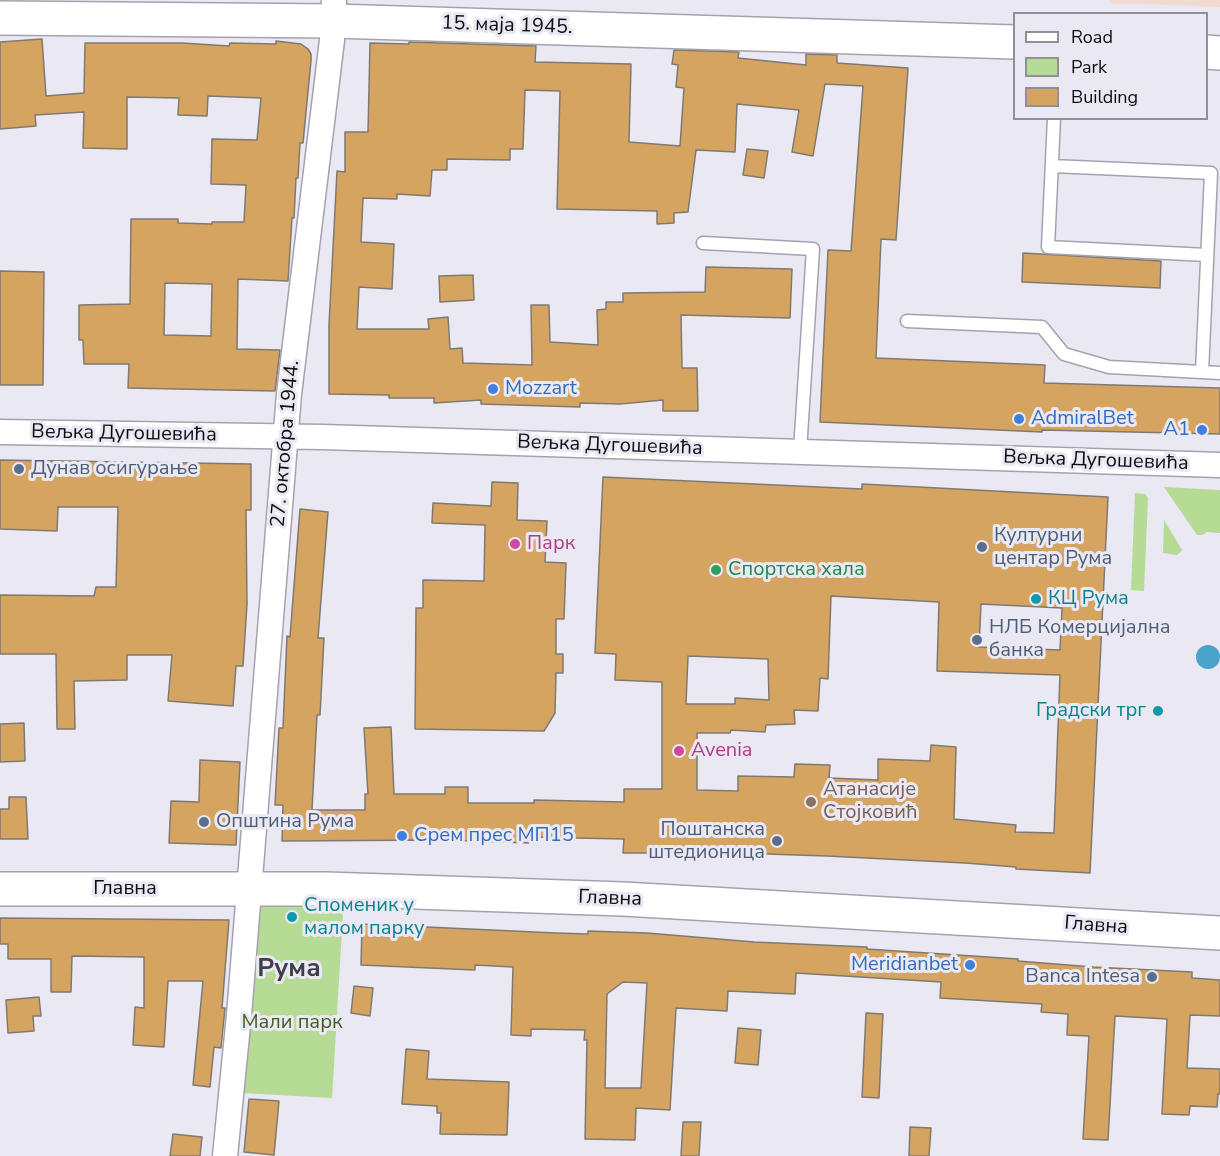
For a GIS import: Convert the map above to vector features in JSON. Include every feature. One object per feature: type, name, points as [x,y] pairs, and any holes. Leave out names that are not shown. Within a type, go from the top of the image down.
[{"type":"main road","name":"15. маја 1945.","points":[[0,18],[334,10],[1013,42]]},
{"type":"main road","name":"Главна","points":[[0,889],[326,889],[623,899],[1220,933]]},
{"type":"street","name":"27. октобра 1944.","points":[[225,1156],[286,437],[334,10]]},
{"type":"street","name":"Вељка Дугошевића","points":[[0,432],[286,437],[1220,465]]},
{"type":"lane","points":[[1054,120],[1048,247],[1208,255]]},
{"type":"lane","points":[[1052,166],[1211,173],[1202,372]]},
{"type":"lane","points":[[703,243],[813,249],[800,452]]},
{"type":"lane","points":[[907,321],[1042,327],[1064,354],[1109,367],[1220,373]]},
{"type":"shaded area","points":[[1110,0],[1220,0],[1220,7],[1110,3]]},
{"type":"green space","points":[[1164,487],[1220,490],[1220,533],[1207,532],[1197,535]]},
{"type":"green space","points":[[1135,493],[1145,494],[1148,498],[1144,591],[1131,590]]},
{"type":"green space","points":[[1164,520],[1182,550],[1177,555],[1163,553]]},
{"type":"green space","name":"Мали парк","points":[[254,895],[344,896],[332,1098],[242,1093]]},
{"type":"water","points":[[1208,645],[1217,648],[1220,657],[1217,666],[1208,669],[1199,666],[1196,657],[1199,648]]},
{"type":"building","points":[[42,39],[46,96],[84,93],[85,43],[182,43],[229,46],[230,43],[276,44],[276,41],[301,44],[308,49],[311,61],[303,143],[300,143],[298,178],[296,178],[288,281],[238,279],[237,349],[280,350],[275,391],[128,388],[129,364],[84,364],[83,340],[79,340],[79,305],[130,304],[131,219],[178,219],[178,223],[212,224],[212,222],[244,222],[246,185],[211,184],[212,139],[257,140],[261,98],[208,96],[207,116],[178,115],[179,98],[127,97],[127,149],[83,148],[84,112],[35,115],[36,126],[0,129],[0,42]],"holes":[[[165,283],[212,284],[211,336],[164,335]]]},
{"type":"building","points":[[409,42],[536,46],[535,62],[631,64],[629,142],[680,146],[684,88],[676,87],[678,65],[672,64],[674,50],[739,52],[738,58],[806,65],[806,54],[837,55],[837,63],[908,68],[896,240],[881,239],[876,358],[1045,365],[1044,383],[1220,388],[1220,434],[1042,430],[1042,432],[820,422],[828,250],[851,251],[863,86],[825,84],[813,156],[792,152],[799,110],[737,104],[735,152],[696,150],[688,212],[674,213],[674,223],[657,224],[657,211],[557,209],[560,91],[525,90],[523,149],[510,149],[510,160],[447,159],[447,170],[432,170],[430,196],[397,194],[397,199],[363,198],[361,242],[394,244],[392,289],[359,287],[357,329],[429,329],[428,319],[448,317],[450,349],[462,348],[463,363],[532,365],[531,305],[549,305],[550,342],[598,345],[597,310],[606,309],[606,302],[623,302],[623,293],[705,292],[706,267],[792,269],[790,318],[681,315],[682,368],[697,368],[698,411],[663,411],[663,400],[620,404],[580,403],[580,407],[481,404],[481,400],[434,403],[434,398],[329,394],[329,325],[337,171],[345,172],[345,132],[368,132],[370,43],[409,44]]},
{"type":"building","points":[[747,149],[768,151],[764,178],[743,175]]},
{"type":"building","points":[[1023,253],[1161,261],[1160,288],[1022,282]]},
{"type":"building","points":[[0,271],[44,272],[43,385],[0,385]]},
{"type":"building","points":[[473,275],[474,300],[440,302],[439,276]]},
{"type":"building","points":[[0,460],[251,464],[251,510],[246,510],[247,604],[243,666],[236,666],[233,706],[168,701],[172,655],[127,655],[127,680],[74,681],[75,729],[57,729],[56,654],[0,654],[0,595],[94,596],[96,587],[116,587],[118,507],[58,507],[57,531],[0,529]]},
{"type":"building","points":[[603,477],[862,489],[862,484],[1108,497],[1090,873],[1016,869],[1016,867],[965,863],[827,856],[623,853],[624,839],[529,837],[529,843],[444,840],[282,841],[283,805],[275,805],[279,728],[283,728],[287,636],[290,637],[300,509],[328,512],[318,638],[324,638],[312,810],[365,810],[365,794],[368,794],[364,728],[391,727],[394,794],[445,794],[445,787],[468,787],[468,803],[534,803],[534,800],[624,802],[624,789],[662,789],[662,682],[615,680],[616,654],[595,653]],"holes":[[[831,596],[939,602],[937,671],[1060,675],[1054,833],[1015,832],[1016,825],[954,819],[956,747],[931,745],[930,761],[878,759],[878,780],[829,778],[830,765],[795,764],[794,777],[738,776],[738,791],[697,790],[697,733],[730,733],[731,730],[765,732],[766,725],[795,724],[794,710],[818,711],[820,678],[828,679]],[[981,604],[1062,608],[1060,650],[979,647]],[[688,656],[768,659],[769,700],[735,698],[735,704],[686,704]]]},
{"type":"building","points":[[492,482],[518,483],[517,520],[547,521],[545,562],[566,563],[564,619],[556,619],[556,654],[563,654],[563,673],[556,673],[555,713],[544,731],[415,729],[416,608],[423,608],[423,580],[484,581],[485,525],[432,523],[433,503],[491,506]]},
{"type":"building","points":[[24,723],[25,761],[0,762],[0,724]]},
{"type":"building","name":"Општина Рума","points":[[200,760],[240,762],[236,845],[169,843],[171,801],[199,802]]},
{"type":"building","points":[[9,797],[26,797],[28,839],[0,839],[0,809],[9,809]]},
{"type":"building","points":[[0,918],[229,920],[221,1048],[214,1047],[210,1087],[193,1085],[203,981],[168,981],[164,1047],[133,1045],[135,1007],[144,1008],[144,957],[72,956],[71,992],[51,992],[51,959],[8,959],[8,944],[0,944]]},
{"type":"building","points":[[362,924],[556,933],[588,934],[588,931],[647,933],[754,942],[867,947],[867,949],[1018,959],[1018,961],[1093,967],[1192,972],[1192,978],[1220,980],[1220,1016],[1190,1015],[1187,1068],[1220,1069],[1220,1094],[1218,1094],[1217,1107],[1190,1106],[1189,1115],[1162,1114],[1167,1019],[1115,1016],[1108,1140],[1083,1139],[1089,1036],[1067,1035],[1068,1014],[1041,1012],[1042,1004],[940,998],[941,982],[796,973],[795,994],[728,991],[727,1011],[676,1008],[670,1110],[636,1108],[635,1140],[585,1139],[587,1040],[584,1040],[585,1030],[531,1029],[531,1036],[511,1035],[513,967],[475,965],[475,970],[361,965]],"holes":[[[623,982],[647,983],[641,1088],[605,1088],[607,994]]]},
{"type":"building","points":[[354,986],[373,988],[370,1016],[351,1013]]},
{"type":"building","points":[[39,997],[41,1016],[33,1016],[34,1031],[8,1033],[6,1000]]},
{"type":"building","points":[[866,1013],[883,1014],[879,1098],[862,1097]]},
{"type":"building","points":[[738,1028],[761,1030],[758,1065],[735,1063]]},
{"type":"building","points":[[406,1049],[429,1051],[427,1079],[509,1082],[507,1135],[440,1134],[441,1113],[437,1113],[437,1106],[402,1104]]},
{"type":"building","points":[[249,1099],[279,1101],[274,1155],[244,1152]]},
{"type":"building","points":[[683,1122],[701,1122],[699,1156],[681,1156]]},
{"type":"building","points":[[910,1127],[931,1128],[929,1156],[909,1156]]},
{"type":"building","points":[[173,1134],[202,1137],[200,1156],[170,1156]]},
{"type":"place","name":"Mozzart","points":[[493,389]]},
{"type":"place","name":"AdmiralBet","points":[[1019,419]]},
{"type":"place","name":"A1","points":[[1202,430]]},
{"type":"place","name":"Дунав осигурање","points":[[19,469]]},
{"type":"place","name":"Парк","points":[[515,544]]},
{"type":"place","name":"Културни центар Рума","points":[[982,547]]},
{"type":"place","name":"Спортска хала","points":[[716,570]]},
{"type":"place","name":"КЦ Рума","points":[[1036,599]]},
{"type":"place","name":"НЛБ Комерцијална банка","points":[[977,640]]},
{"type":"place","name":"Градски трг","points":[[1158,711]]},
{"type":"place","name":"Avenia","points":[[679,751]]},
{"type":"place","name":"Атанасије Стојковић","points":[[811,802]]},
{"type":"place","name":"Општина Рума","points":[[204,822]]},
{"type":"place","name":"Срем прес МП15","points":[[402,836]]},
{"type":"place","name":"Поштанска штедионица","points":[[777,841]]},
{"type":"place","name":"Споменик у малом парку","points":[[292,917]]},
{"type":"place","name":"Meridianbet","points":[[970,965]]},
{"type":"place","name":"Banca Intesa","points":[[1152,977]]},
{"type":"district","name":"Рума","points":[[289,970]]}]
